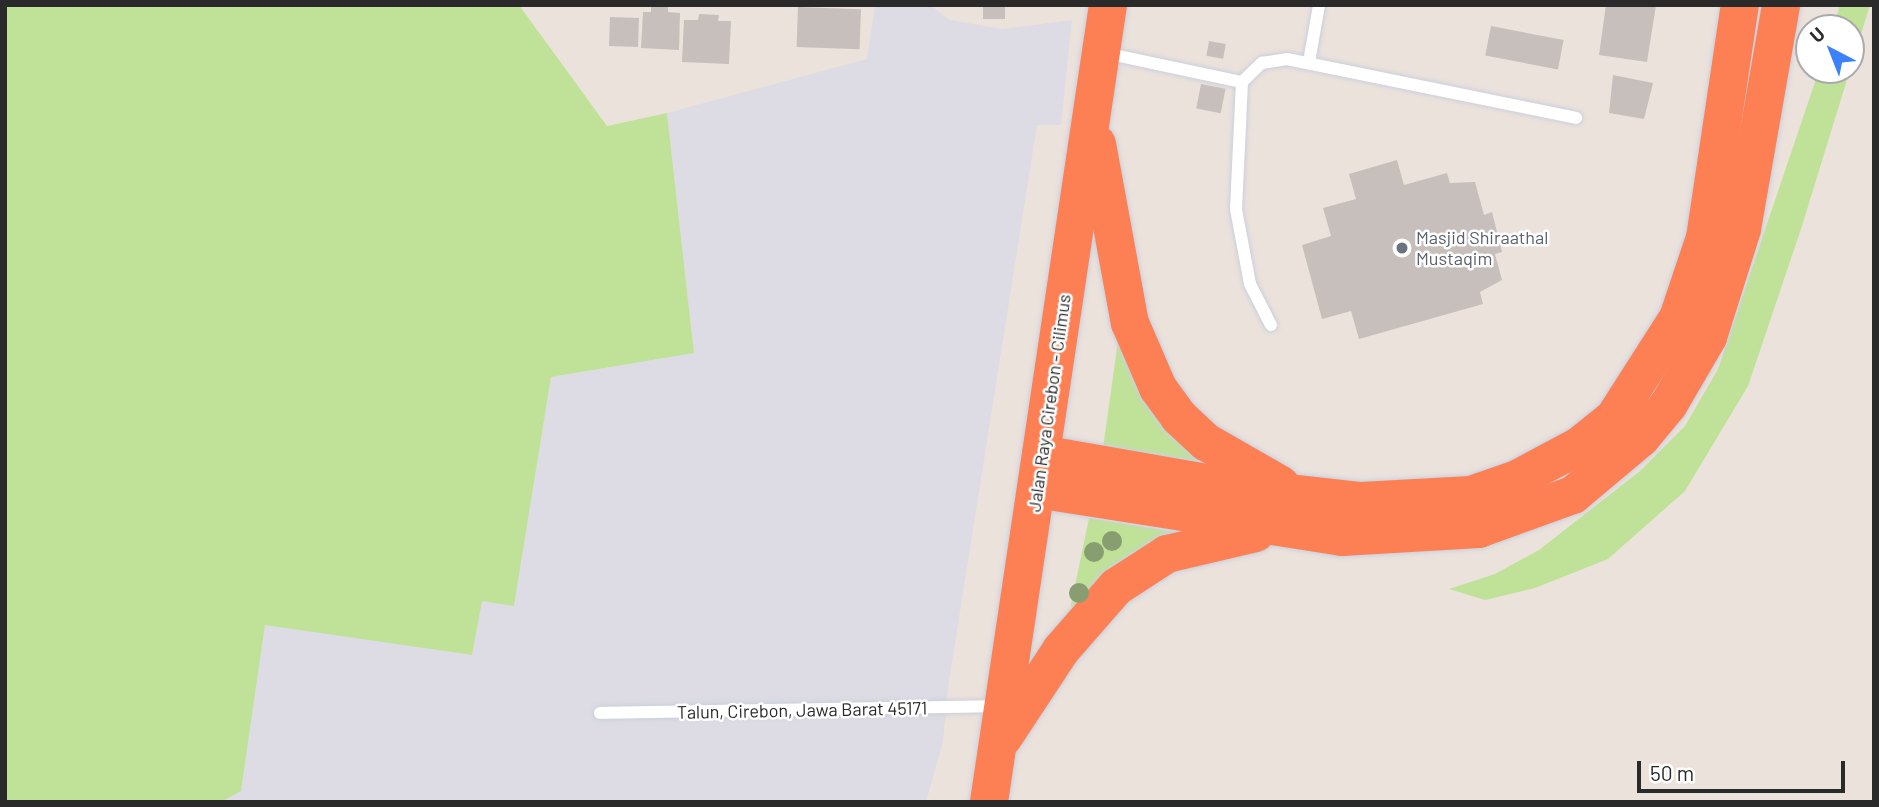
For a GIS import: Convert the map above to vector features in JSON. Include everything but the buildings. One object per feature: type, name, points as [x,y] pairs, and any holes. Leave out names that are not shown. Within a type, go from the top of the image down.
[{"type":"highway","name":"Jalan Raya Cirebon - Cilimus","points":[[989,802],[1108,5]]},
{"type":"highway","points":[[997,748],[1093,609],[1139,570],[1193,546],[1292,511],[1361,501],[1471,495],[1517,479],[1579,446],[1614,418],[1678,318],[1705,238],[1741,5]]},
{"type":"highway","points":[[1092,114],[1130,323],[1153,379],[1179,417],[1292,511],[1342,537],[1479,529],[1573,495],[1641,438],[1669,404],[1708,337],[1742,229],[1782,5]]},
{"type":"highway","points":[[1038,472],[1292,511]]},
{"type":"lane","points":[[1308,62],[1319,5]]},
{"type":"lane","points":[[1101,52],[1242,82]]},
{"type":"lane","points":[[1271,325],[1250,284],[1236,209],[1242,82],[1262,63],[1287,59],[1308,62],[1576,118]]},
{"type":"lane","name":"Talun, Cirebon, Jawa Barat 45171","points":[[600,713],[1003,706]]},
{"type":"shaded area","points":[[875,5],[930,5],[950,20],[1002,29],[1072,20],[1061,125],[1037,125],[948,688],[943,742],[926,802],[221,802],[241,790],[265,624],[472,655],[482,600],[514,606],[551,377],[694,353],[667,113],[867,59]]},
{"type":"green space","points":[[5,5],[519,5],[607,126],[667,113],[694,353],[551,377],[514,606],[482,601],[472,655],[265,625],[241,791],[221,802],[5,802]]},
{"type":"green space","points":[[1840,5],[1870,5],[1865,21],[1865,14],[1837,14]]},
{"type":"green space","points":[[1814,84],[1846,84],[1801,229],[1748,386],[1685,491],[1608,559],[1535,588],[1485,600],[1449,589],[1495,574],[1539,550],[1640,471],[1685,426],[1718,369]]},
{"type":"green space","points":[[1118,341],[1216,466],[1103,448]]},
{"type":"green space","points":[[1089,518],[1176,532],[1072,608],[1071,605]]},
{"type":"place","name":"Masjid Shiraathal Mustaqim","points":[[1402,248]]}]
